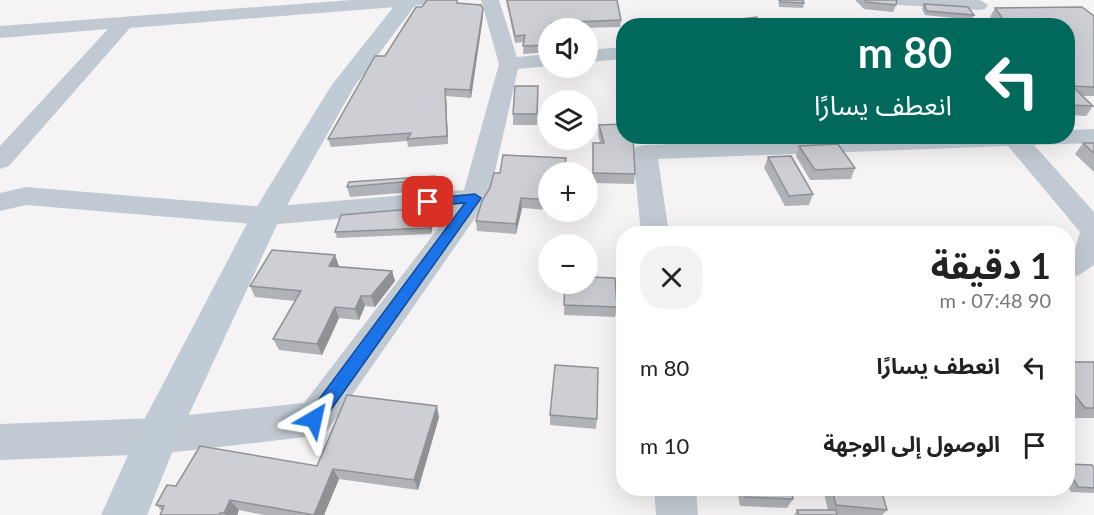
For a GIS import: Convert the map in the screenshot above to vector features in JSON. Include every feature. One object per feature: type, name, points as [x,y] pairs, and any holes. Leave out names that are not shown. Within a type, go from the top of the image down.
[{"type":"street","points":[[0,32],[412,0]]},
{"type":"street","points":[[124,515],[158,436],[266,216],[343,86],[412,0]]},
{"type":"street","points":[[0,442],[158,436],[314,419],[475,198],[509,64],[490,0]]},
{"type":"street","points":[[899,0],[975,2],[983,18]]},
{"type":"street","points":[[0,161],[124,23]]},
{"type":"street","points":[[598,55],[616,53]]},
{"type":"street","points":[[509,64],[538,61]]},
{"type":"street","points":[[1075,136],[1094,136]]},
{"type":"street","points":[[654,226],[645,152],[841,144]]},
{"type":"street","points":[[1018,144],[1094,231],[1088,255],[1075,263]]},
{"type":"street","points":[[0,202],[26,196],[266,216],[475,198]]},
{"type":"street","points":[[675,496],[676,515]]},
{"type":"building","points":[[427,0],[457,0],[457,3],[481,5],[483,9],[470,90],[445,89],[447,136],[407,139],[411,133],[328,139],[375,56],[385,56],[416,7],[422,7]]},
{"type":"building","points":[[507,0],[617,0],[621,18],[616,18],[616,20],[538,18],[538,45],[523,46],[525,35],[515,36]]},
{"type":"building","points":[[780,0],[803,0],[804,3],[781,2]]},
{"type":"building","points":[[865,0],[897,0],[896,5],[866,2]]},
{"type":"building","points":[[924,4],[968,7],[974,15],[927,11]]},
{"type":"building","points":[[1082,7],[1094,16],[1094,87],[1075,86],[1075,18],[1002,18],[995,8]]},
{"type":"building","points":[[515,86],[538,86],[537,114],[513,114]]},
{"type":"building","points":[[1075,89],[1093,106],[1075,105]]},
{"type":"building","points":[[616,124],[616,144],[633,144],[635,174],[598,173],[598,162],[593,162],[593,150],[598,150],[598,143],[604,143],[599,125]]},
{"type":"building","points":[[1083,143],[1094,143],[1094,153]]},
{"type":"building","points":[[838,144],[855,168],[815,170],[799,146]]},
{"type":"building","points":[[503,155],[566,158],[565,162],[538,162],[538,199],[521,198],[516,224],[476,221],[494,173],[500,173]]},
{"type":"building","points":[[791,156],[813,194],[789,196],[768,157]]},
{"type":"building","points":[[435,176],[435,179],[347,187],[349,182]]},
{"type":"building","points":[[434,207],[430,228],[335,232],[341,215]]},
{"type":"building","points":[[272,250],[335,255],[329,266],[392,271],[371,296],[361,296],[355,309],[335,307],[317,344],[273,339],[301,291],[250,286]]},
{"type":"building","points":[[598,277],[615,278],[616,307],[564,305],[565,294],[598,294]]},
{"type":"building","points":[[1075,362],[1094,363],[1094,408],[1085,408],[1075,395]]},
{"type":"building","points":[[555,365],[598,368],[597,419],[550,415]]},
{"type":"building","points":[[347,395],[437,406],[414,480],[333,469],[314,515],[230,500],[224,513],[219,515],[160,515],[164,506],[156,505],[167,485],[176,486],[200,446],[317,466]]},
{"type":"building","points":[[1075,464],[1092,465],[1094,488],[1078,487],[1075,482]]},
{"type":"building","points":[[792,496],[793,499],[745,497]]},
{"type":"building","points":[[834,496],[883,496],[887,510],[836,505]]},
{"type":"building","points":[[797,510],[836,510],[837,515],[799,515]]},
{"type":"route","points":[[314,419],[475,198],[428,202]]}]
